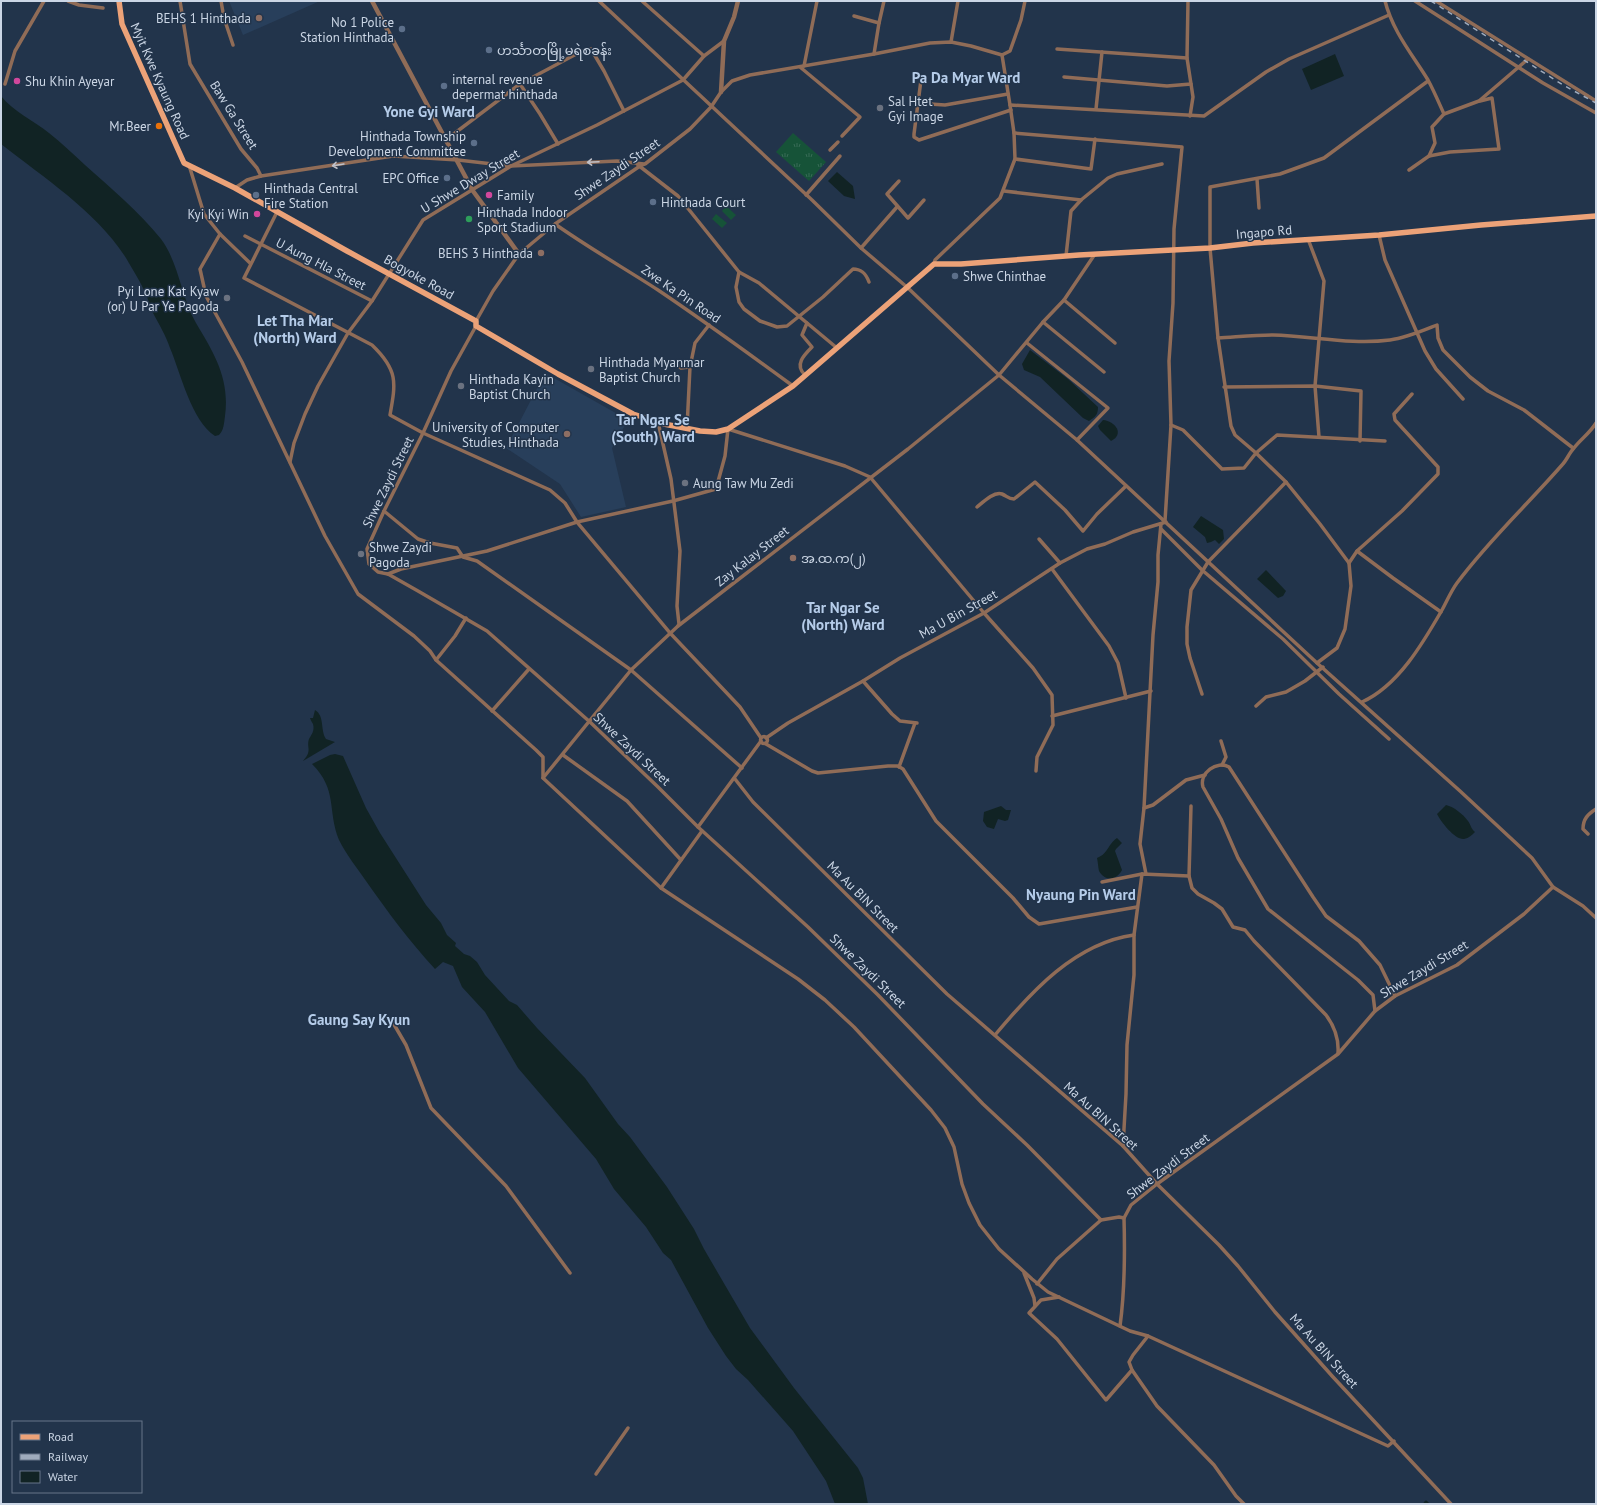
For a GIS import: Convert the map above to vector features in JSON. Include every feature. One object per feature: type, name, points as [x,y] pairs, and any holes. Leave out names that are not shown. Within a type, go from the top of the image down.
[{"type":"main road","name":"Myit Kwe Kyaung Road","points":[[119,1],[122,24],[132,49],[184,163],[189,166]]},
{"type":"main road","name":"Bogyoke Road","points":[[189,166],[235,188],[389,273],[476,323],[558,374],[633,414],[658,422],[687,428],[716,432],[728,429]]},
{"type":"main road","name":"Ingapo Rd","points":[[934,264],[961,264],[1095,254],[1210,248],[1253,243],[1379,235],[1596,216]]},
{"type":"main road","points":[[728,429],[806,375],[934,264]]},
{"type":"street","points":[[5,84],[15,51],[44,1]]},
{"type":"street","points":[[68,1],[79,5],[103,8]]},
{"type":"street","name":"Baw Ga Street","points":[[180,1],[190,64],[241,149],[258,168],[261,176]]},
{"type":"street","points":[[221,1],[224,18],[233,45]]},
{"type":"street","points":[[372,1],[447,139],[473,191],[519,254]]},
{"type":"street","points":[[599,1],[861,248],[908,288],[1000,375],[1077,440],[1164,522],[1257,605],[1317,662],[1532,858],[1553,887],[1583,906],[1596,918]]},
{"type":"street","points":[[642,1],[704,56]]},
{"type":"street","points":[[721,92],[724,41],[734,17],[738,1]]},
{"type":"street","points":[[817,1],[802,67],[860,117],[842,136]]},
{"type":"street","points":[[874,54],[884,1]]},
{"type":"street","points":[[952,42],[958,1]]},
{"type":"street","points":[[934,264],[935,260],[1000,198],[1004,191],[1015,159],[1014,133],[1002,55],[1010,51],[1021,20],[1025,1]]},
{"type":"street","points":[[1188,1],[1187,58],[1193,96],[1190,116]]},
{"type":"street","points":[[1385,1],[1395,30],[1428,81],[1444,114]]},
{"type":"street","points":[[1415,1],[1518,67],[1596,113]]},
{"type":"street","points":[[1436,1],[1596,101]]},
{"type":"street","points":[[1010,105],[1204,116],[1266,72],[1289,59],[1389,15]]},
{"type":"street","points":[[854,16],[879,23]]},
{"type":"street","name":"U Shwe Dway Street","points":[[290,463],[294,443],[318,386],[348,333],[372,301],[423,220],[473,191],[511,166],[624,111],[683,80],[704,56],[724,41]]},
{"type":"street","name":"Shwe Zaydi Street","points":[[1002,55],[952,42],[930,43],[802,67],[750,75],[732,82],[721,92],[711,107],[690,129],[646,164],[640,166],[555,224],[519,254],[493,291],[451,371],[423,433],[384,510],[367,549],[369,564],[378,572],[388,574],[487,631],[590,722],[672,800],[702,831],[808,927],[878,995],[983,1104],[1101,1220],[1119,1217],[1124,1218],[1131,1205],[1156,1184],[1338,1054],[1375,1011],[1395,996],[1457,965],[1524,914],[1553,887]]},
{"type":"street","points":[[447,139],[520,84],[582,50],[591,49],[624,111]]},
{"type":"street","points":[[1057,49],[1187,58]]},
{"type":"street","points":[[1096,110],[1102,52]]},
{"type":"street","points":[[1479,101],[1528,59]]},
{"type":"street","points":[[1064,77],[1167,86],[1191,84]]},
{"type":"street","points":[[921,80],[914,134],[914,137],[919,140],[1011,110]]},
{"type":"street","points":[[1317,662],[1337,648],[1345,628],[1351,586],[1349,563],[1286,482],[1235,435],[1224,387],[1218,338],[1210,248],[1210,187],[1280,174],[1324,158],[1428,81]]},
{"type":"street","points":[[520,84],[558,144]]},
{"type":"street","points":[[930,104],[945,105],[1008,94]]},
{"type":"street","points":[[1409,170],[1429,156],[1450,152],[1499,149],[1492,98],[1479,101],[1444,114],[1432,127],[1436,143],[1429,156]]},
{"type":"street","points":[[1014,133],[1182,147],[1174,229],[1169,361],[1171,426],[1164,522],[1161,529],[1158,555],[1158,582],[1153,643],[1144,808],[1140,844],[1144,874],[1137,907],[1134,935],[1134,974],[1127,1044],[1123,1146]]},
{"type":"street","points":[[1015,159],[1091,169],[1095,139]]},
{"type":"street","points":[[830,150],[838,142]]},
{"type":"street","points":[[235,188],[247,180],[261,176],[393,156],[458,160],[511,166],[617,161],[646,164]]},
{"type":"street","points":[[806,195],[840,156]]},
{"type":"street","points":[[633,162],[678,196],[738,272],[759,283],[837,348]]},
{"type":"street","points":[[1066,256],[1071,211],[1080,200],[1108,178],[1117,174],[1162,164]]},
{"type":"street","points":[[189,166],[204,214],[220,234],[250,263]]},
{"type":"street","points":[[1256,179],[1259,208]]},
{"type":"street","points":[[899,181],[887,194],[908,218],[924,200]]},
{"type":"street","points":[[1004,191],[1080,200]]},
{"type":"street","points":[[861,248],[897,207]]},
{"type":"street","points":[[277,212],[250,263],[244,278],[372,345],[382,354],[393,376],[395,389],[390,415],[423,433],[550,490],[565,503],[577,522],[671,634],[740,707],[761,739],[766,744],[812,772],[818,773],[888,766],[903,769],[936,821],[1034,921],[1039,924],[1137,907]]},
{"type":"street","name":"Zwe Ka Pin Road","points":[[555,224],[709,325],[792,386]]},
{"type":"street","points":[[220,234],[200,269],[206,296],[242,362],[325,536],[358,594],[414,636],[430,651],[436,660],[543,757],[543,778],[661,888],[798,979],[825,1000],[881,1055],[931,1110],[945,1128],[954,1147],[962,1184],[969,1204],[980,1225],[999,1249],[1037,1284],[1048,1292],[1130,1331],[1148,1336],[1388,1446],[1394,1441]]},
{"type":"street","points":[[1379,235],[1386,260],[1425,351],[1436,369],[1463,399]]},
{"type":"street","name":"U Aung Hla Street","points":[[245,236],[372,301]]},
{"type":"street","points":[[1308,239],[1324,281],[1315,386],[1319,436]]},
{"type":"street","name":"Zay Kalay Street","points":[[543,778],[631,670],[678,626],[870,478],[1000,375],[1043,322],[1064,300],[1095,254]]},
{"type":"street","points":[[738,272],[736,288],[739,302],[744,309],[760,321],[777,327],[787,326],[853,270],[858,269],[863,272],[867,276],[869,282]]},
{"type":"street","points":[[1064,300],[1116,343]]},
{"type":"street","points":[[1043,322],[1104,372]]},
{"type":"street","points":[[806,375],[802,372],[800,366],[802,358],[812,347],[802,335],[807,323]]},
{"type":"street","points":[[687,428],[690,367],[695,342],[709,325]]},
{"type":"street","points":[[1218,338],[1273,335],[1320,339],[1376,341],[1392,340],[1417,333],[1436,325],[1438,338],[1443,350],[1470,377],[1502,399],[1524,410],[1573,448]]},
{"type":"street","points":[[1027,343],[1108,408],[1077,440]]},
{"type":"street","points":[[674,363],[681,368],[690,367]]},
{"type":"street","points":[[1224,387],[1315,386],[1361,391],[1360,441]]},
{"type":"street","points":[[1349,563],[1357,551],[1402,511],[1438,474],[1438,467],[1395,420],[1394,414],[1412,394]]},
{"type":"street","points":[[658,422],[671,479],[672,500],[680,551],[677,606],[678,626]]},
{"type":"street","points":[[1362,702],[1378,693],[1404,667],[1417,651],[1456,584],[1504,528],[1564,464],[1573,448],[1593,429],[1596,423]]},
{"type":"street","points":[[1171,426],[1183,430],[1222,469],[1244,468],[1256,453],[1277,435],[1319,436],[1360,441],[1385,441]]},
{"type":"street","points":[[388,574],[401,569],[487,551],[577,522],[716,489],[725,456],[728,429],[845,466],[870,478],[984,613],[1033,668],[1052,695],[1053,725],[1037,757],[1036,771]]},
{"type":"street","points":[[977,507],[993,495],[998,494],[1009,499],[1014,499],[1035,482],[1065,510],[1083,531],[1097,514],[1126,486]]},
{"type":"street","points":[[1202,694],[1190,658],[1187,627],[1191,590],[1208,562],[1286,482]]},
{"type":"street","points":[[384,510],[418,539],[457,548],[463,557],[477,561],[631,670],[742,768]]},
{"type":"street","name":"Ma U Bin Street","points":[[766,738],[788,723],[863,682],[900,658],[984,613],[1060,563],[1087,548],[1105,544],[1133,532],[1164,522]]},
{"type":"street","points":[[1161,529],[1202,570],[1283,639],[1315,672],[1389,739]]},
{"type":"street","points":[[1039,539],[1060,563]]},
{"type":"street","points":[[1357,551],[1441,612]]},
{"type":"street","points":[[1052,569],[1109,646],[1118,663],[1126,698]]},
{"type":"street","points":[[436,660],[455,636],[466,618]]},
{"type":"street","points":[[1256,706],[1266,697],[1286,692],[1305,682],[1315,672],[1323,667]]},
{"type":"street","points":[[492,711],[529,669]]},
{"type":"street","points":[[863,682],[892,714],[900,720],[916,723],[899,767]]},
{"type":"street","points":[[1052,716],[1151,691]]},
{"type":"street","points":[[698,827],[735,779],[763,735],[769,740],[766,744]]},
{"type":"street","points":[[1221,741],[1226,757],[1222,765]]},
{"type":"street","points":[[563,755],[627,801],[682,860]]},
{"type":"street","points":[[1375,1011],[1372,995],[1358,980],[1268,909],[1238,858],[1221,818],[1203,787],[1202,782],[1205,775],[1211,769],[1222,765],[1229,767],[1275,840],[1326,916],[1359,941],[1380,965],[1395,996]]},
{"type":"street","points":[[1144,808],[1153,806],[1186,780],[1205,775]]},
{"type":"street","name":"Ma Au BIN Street","points":[[735,779],[753,802],[931,979],[1062,1095],[1123,1146],[1156,1184],[1219,1245],[1275,1312],[1450,1504]]},
{"type":"street","points":[[1191,806],[1189,876],[1194,892],[1222,909],[1233,926],[1245,930],[1326,1015],[1332,1024],[1339,1042],[1338,1054]]},
{"type":"street","points":[[1588,834],[1583,829],[1583,823],[1587,816],[1596,809]]},
{"type":"street","points":[[661,888],[702,831]]},
{"type":"street","points":[[1102,882],[1144,874],[1189,876]]},
{"type":"street","points":[[995,1035],[1024,1002],[1053,974],[1085,951],[1111,940],[1134,935]]},
{"type":"street","points":[[392,1021],[406,1046],[431,1108],[506,1186],[570,1272]]},
{"type":"street","points":[[1120,1326],[1124,1301],[1124,1218]]},
{"type":"street","points":[[1037,1284],[1057,1259],[1101,1220]]},
{"type":"street","points":[[1024,1272],[1034,1298],[1034,1306]]},
{"type":"street","points":[[1060,1297],[1041,1300],[1029,1313],[1057,1339],[1106,1400],[1132,1370]]},
{"type":"street","points":[[1148,1336],[1131,1358],[1130,1362],[1132,1370],[1157,1406],[1214,1465],[1236,1496],[1244,1504]]},
{"type":"street","points":[[596,1474],[628,1428]]},
{"type":"shaded area","name":"BEHS 1 Hinthada","points":[[229,1],[320,1],[243,35]]},
{"type":"shaded area","name":"University of Computer Studies, Hinthada","points":[[545,373],[628,420],[612,448],[626,507],[581,517],[560,484],[506,448]]},
{"type":"green space","points":[[793,133],[826,162],[809,181],[776,152]]},
{"type":"green space","points":[[726,206],[736,215],[731,220],[722,211]]},
{"type":"green space","points":[[716,214],[727,223],[722,228],[712,219]]},
{"type":"water","points":[[1335,54],[1344,76],[1311,90],[1302,69]]},
{"type":"water","points":[[1,96],[11,106],[54,137],[124,200],[144,219],[167,248],[191,313],[209,345],[223,378],[226,403],[224,426],[219,435],[215,436],[207,429],[193,408],[168,344],[140,282],[114,241],[85,210],[1,144]]},
{"type":"water","points":[[837,172],[853,186],[855,199],[844,196],[828,181]]},
{"type":"water","points":[[1030,350],[1068,379],[1098,407],[1097,414],[1094,417],[1089,421],[1083,418],[1040,377],[1024,370],[1022,364]]},
{"type":"water","points":[[1103,420],[1111,423],[1117,428],[1117,435],[1111,441],[1098,426]]},
{"type":"water","points":[[1201,516],[1223,530],[1224,539],[1219,544],[1215,540],[1207,543],[1205,537],[1193,527]]},
{"type":"water","points":[[1266,570],[1286,591],[1283,596],[1278,598],[1257,579]]},
{"type":"water","points":[[315,710],[320,716],[326,739],[335,742],[303,761],[309,752],[308,742],[314,729],[310,718],[313,718]]},
{"type":"water","points":[[335,754],[343,756],[366,808],[380,833],[426,905],[441,923],[447,935],[456,943],[455,946],[477,962],[485,975],[509,1001],[517,1005],[585,1078],[618,1124],[630,1137],[667,1187],[694,1229],[750,1328],[794,1388],[858,1468],[863,1478],[868,1504],[835,1504],[826,1481],[793,1431],[748,1380],[736,1369],[726,1356],[708,1328],[671,1260],[663,1253],[646,1227],[614,1189],[596,1159],[518,1068],[485,1012],[462,987],[453,966],[443,962],[435,969],[390,915],[348,856],[335,829],[331,800],[326,783],[312,764]]},
{"type":"water","points":[[1446,805],[1455,809],[1464,816],[1475,832],[1464,839],[1460,839],[1453,834],[1445,826],[1437,814]]},
{"type":"water","points":[[1001,806],[1006,810],[1011,810],[1008,820],[1005,821],[998,819],[994,829],[987,827],[983,821],[984,812]]},
{"type":"water","points":[[1117,838],[1122,843],[1115,851],[1122,870],[1114,878],[1104,877],[1099,871],[1097,858],[1104,854],[1111,843]]},
{"type":"railway","points":[[1431,1],[1563,85],[1596,103]]},
{"type":"place","name":"BEHS 1 Hinthada","points":[[259,18]]},
{"type":"place","name":"No 1 Police Station Hinthada","points":[[402,29]]},
{"type":"place","name":"ဟင်္သာတမြို့မရဲစခန်း","points":[[489,50]]},
{"type":"place","name":"Shu Khin Ayeyar","points":[[17,81]]},
{"type":"place","name":"internal revenue depermat hinthada","points":[[444,86]]},
{"type":"place","name":"Sal Htet Gyi Image","points":[[880,108]]},
{"type":"place","name":"Mr.Beer","points":[[159,126]]},
{"type":"place","name":"Hinthada Township Development Committee","points":[[474,143]]},
{"type":"place","name":"EPC Office","points":[[447,178]]},
{"type":"place","name":"Hinthada Central Fire Station","points":[[256,195]]},
{"type":"place","name":"Family","points":[[489,195]]},
{"type":"place","name":"Hinthada Court","points":[[653,202]]},
{"type":"place","name":"Kyi Kyi Win","points":[[257,214]]},
{"type":"place","name":"Hinthada Indoor Sport Stadium","points":[[469,219]]},
{"type":"place","name":"BEHS 3 Hinthada","points":[[541,253]]},
{"type":"place","name":"Shwe Chinthae","points":[[955,276]]},
{"type":"place","name":"Pyi Lone Kat Kyaw (or) U Par Ye Pagoda","points":[[227,298]]},
{"type":"place","name":"Hinthada Myanmar Baptist Church","points":[[591,369]]},
{"type":"place","name":"Hinthada Kayin Baptist Church","points":[[461,386]]},
{"type":"place","name":"University of Computer Studies, Hinthada","points":[[567,434]]},
{"type":"place","name":"Aung Taw Mu Zedi","points":[[685,483]]},
{"type":"place","name":"Shwe Zaydi Pagoda","points":[[361,554]]},
{"type":"place","name":"အ.ထ.က(၂)","points":[[793,558]]},
{"type":"district","name":"Pa Da Myar Ward","points":[[966,77]]},
{"type":"district","name":"Yone Gyi Ward","points":[[429,111]]},
{"type":"district","name":"Let Tha Mar (North) Ward","points":[[295,328]]},
{"type":"district","name":"Tar Ngar Se (South) Ward","points":[[653,428]]},
{"type":"district","name":"Tar Ngar Se (North) Ward","points":[[843,616]]},
{"type":"district","name":"Nyaung Pin Ward","points":[[1081,894]]},
{"type":"district","name":"Gaung Say Kyun","points":[[359,1019]]}]
